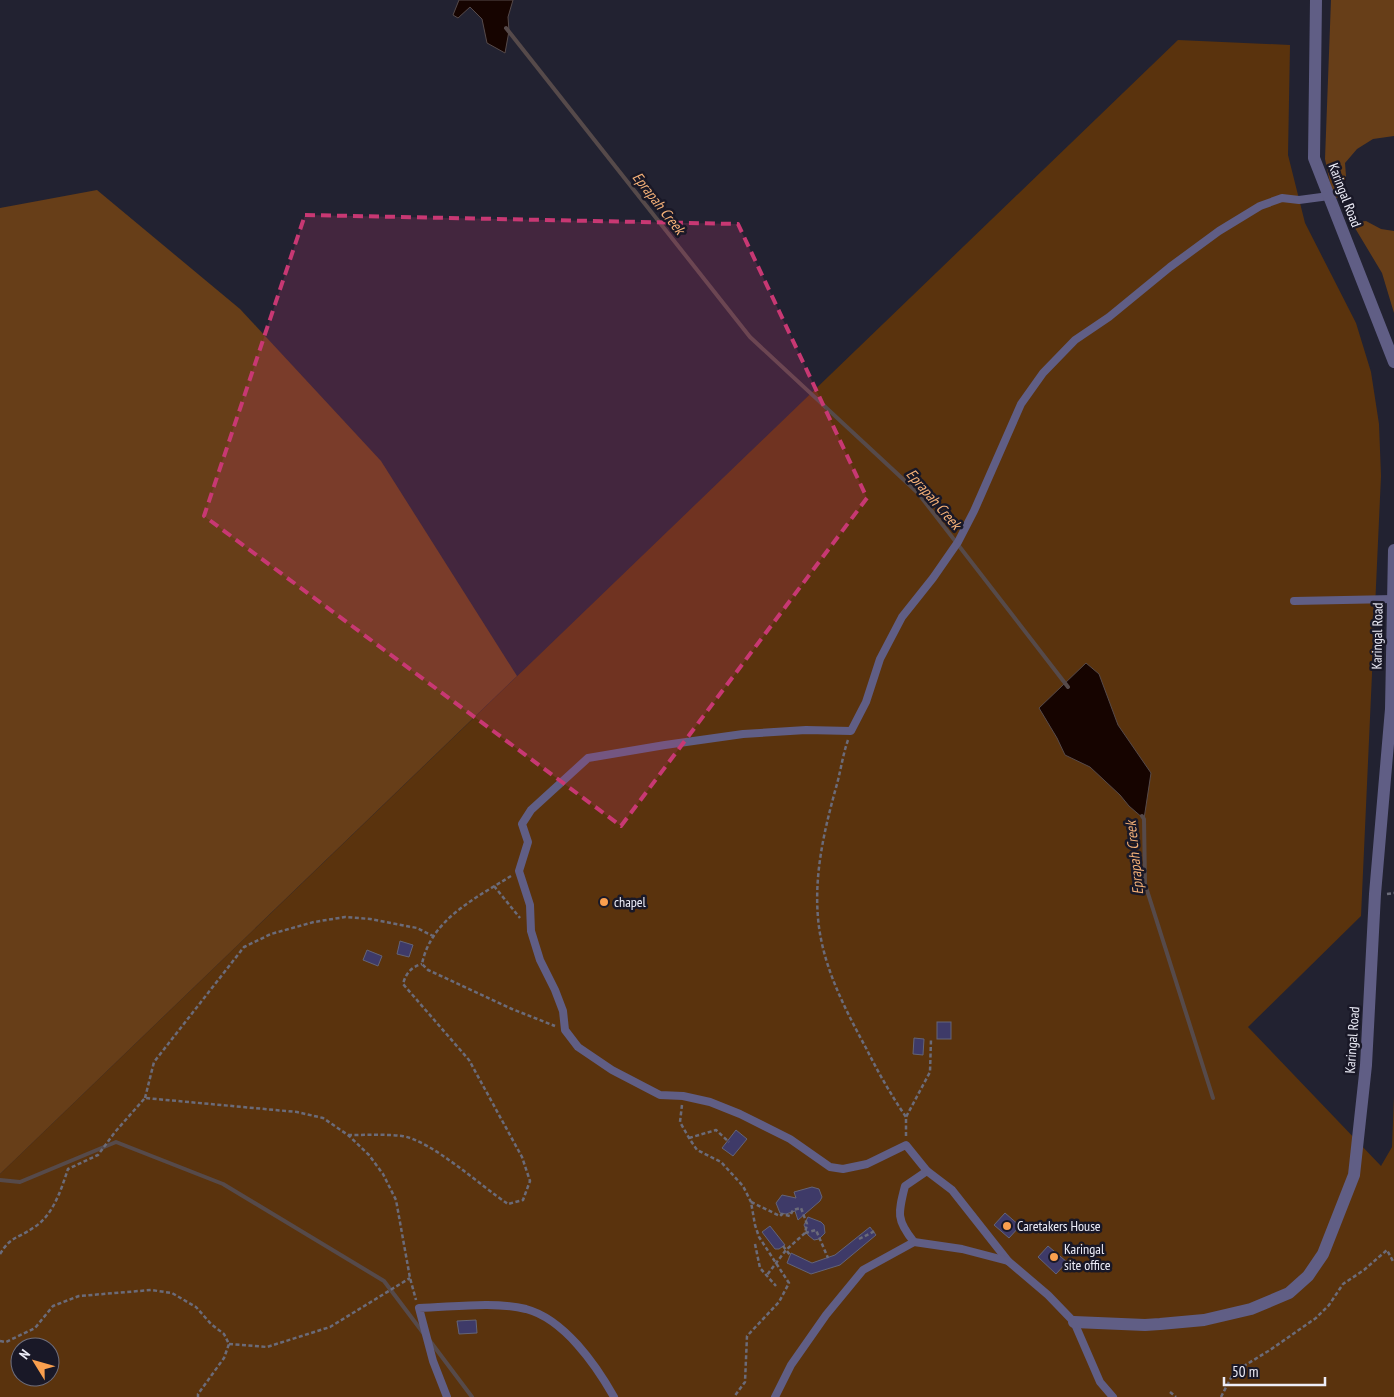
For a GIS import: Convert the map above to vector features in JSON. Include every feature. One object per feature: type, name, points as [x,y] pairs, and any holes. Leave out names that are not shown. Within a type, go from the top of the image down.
[{"type":"street","name":"Karingal Road","points":[[1316,0],[1314,158],[1394,362]]},
{"type":"street","name":"Karingal Road","points":[[1074,1322],[1160,1324],[1204,1320],[1251,1309],[1289,1293],[1308,1276],[1323,1254],[1354,1175],[1366,1065],[1375,894],[1391,709],[1394,550]]},
{"type":"lane","points":[[1113,1397],[1100,1382],[1074,1322],[1048,1295],[1008,1261],[952,1190],[927,1170],[906,1146],[867,1164],[843,1169],[830,1167],[790,1139],[740,1114],[710,1102],[683,1096],[660,1095],[612,1070],[578,1047],[565,1030],[563,1011],[540,960],[531,930],[530,905],[519,871],[528,842],[522,824],[531,810],[588,758],[743,734],[806,730],[852,731],[866,702],[880,659],[902,617],[933,578],[958,542],[974,511],[1021,404],[1043,372],[1075,340],[1109,317],[1170,267],[1219,231],[1260,206],[1282,198],[1300,200],[1329,196]]},
{"type":"lane","points":[[1294,601],[1393,599]]},
{"type":"lane","points":[[914,1242],[904,1229],[899,1210],[904,1186],[927,1170]]},
{"type":"lane","points":[[775,1397],[791,1365],[826,1314],[863,1270],[914,1242],[962,1249],[1008,1261]]},
{"type":"lane","points":[[447,1397],[433,1361],[419,1308],[496,1305],[528,1310],[552,1322],[576,1344],[604,1380],[614,1397]]},
{"type":"path","points":[[852,731],[843,755],[827,820],[818,883],[818,919],[825,957],[836,989],[878,1072],[906,1117]]},
{"type":"path","points":[[422,964],[425,950],[433,936],[452,914],[519,871]]},
{"type":"path","points":[[494,886],[508,905],[531,930]]},
{"type":"path","points":[[0,1254],[6,1244],[16,1236],[34,1228],[52,1209],[68,1169],[98,1155],[115,1132],[145,1098],[154,1062],[244,947],[271,934],[314,922],[345,917],[370,919],[417,928],[433,936]]},
{"type":"path","points":[[422,964],[428,970],[512,1009],[565,1030]]},
{"type":"path","points":[[348,1135],[404,1136],[425,1145],[459,1167],[508,1204],[523,1200],[530,1181],[522,1157],[484,1086],[469,1060],[403,984],[406,974],[414,966],[422,964]]},
{"type":"path","points":[[906,1146],[906,1117],[930,1072],[931,1039]]},
{"type":"path","points":[[683,1096],[680,1122],[689,1138],[697,1150],[721,1162],[742,1186],[751,1202],[759,1237],[789,1283],[779,1302],[747,1336],[745,1382],[734,1397]]},
{"type":"path","points":[[145,1098],[297,1112],[323,1118],[348,1135],[369,1155],[383,1174],[396,1200],[410,1278],[419,1308]]},
{"type":"path","points":[[689,1138],[716,1130],[728,1142]]},
{"type":"path","points":[[751,1202],[780,1216],[782,1214],[790,1216],[793,1210],[801,1208],[807,1224],[805,1233]]},
{"type":"path","points":[[767,1275],[786,1250],[805,1233],[816,1230],[828,1258]]},
{"type":"path","points":[[859,1239],[875,1231]]},
{"type":"path","points":[[754,1244],[760,1268],[776,1286]]},
{"type":"path","points":[[783,1246],[790,1255]]},
{"type":"path","points":[[1221,1397],[1234,1372],[1316,1318],[1329,1306],[1343,1284],[1364,1270],[1386,1250],[1394,1263]]},
{"type":"path","points":[[229,1344],[267,1347],[330,1327],[410,1278]]},
{"type":"path","points":[[0,1341],[6,1342],[35,1328],[54,1306],[79,1296],[150,1290],[172,1293],[196,1307],[210,1324],[224,1334],[229,1344],[224,1358],[198,1394],[198,1397]]},
{"type":"path","points":[[1170,1392],[1176,1397]]},
{"type":"highlighted area","points":[[305,215],[738,224],[867,498],[621,826],[204,516]]},
{"type":"shaded area","points":[[459,0],[513,0],[508,17],[509,31],[505,53],[487,43],[482,19],[470,7],[458,18],[453,15]]},
{"type":"shaded area","points":[[1331,0],[1394,0],[1394,136],[1373,139],[1357,149],[1345,163],[1346,176],[1341,196],[1336,198],[1331,188],[1325,159]]},
{"type":"shaded area","points":[[1178,40],[1290,45],[1288,155],[1305,223],[1356,323],[1371,372],[1379,424],[1381,476],[1361,916],[1248,1027],[1381,1166],[1392,1147],[1394,1096],[1394,1397],[0,1397],[0,1174]]},
{"type":"shaded area","points":[[97,190],[240,309],[381,461],[517,676],[0,1174],[0,208]]},
{"type":"shaded area","points":[[1366,221],[1381,229],[1394,231],[1394,313],[1382,273],[1352,223]]},
{"type":"shaded area","points":[[1086,663],[1099,674],[1118,725],[1151,773],[1144,819],[1090,767],[1065,755],[1039,708]]},
{"type":"building","points":[[400,941],[413,945],[409,957],[397,954]]},
{"type":"building","points":[[367,950],[382,956],[378,966],[363,960]]},
{"type":"building","points":[[937,1022],[951,1022],[951,1039],[937,1039]]},
{"type":"building","points":[[914,1038],[924,1039],[923,1055],[913,1054]]},
{"type":"building","points":[[736,1130],[747,1139],[733,1156],[722,1148]]},
{"type":"building","points":[[812,1187],[819,1189],[822,1197],[820,1201],[798,1220],[795,1211],[786,1214],[780,1213],[776,1203],[782,1195],[796,1198],[794,1192]]},
{"type":"building","name":"Caretakers House","points":[[1005,1213],[1020,1226],[1009,1238],[994,1225]]},
{"type":"building","points":[[808,1217],[824,1225],[825,1233],[819,1239],[814,1240],[808,1235],[804,1225]]},
{"type":"building","points":[[770,1226],[785,1245],[779,1249],[775,1249],[762,1232]]},
{"type":"building","points":[[870,1227],[876,1235],[840,1265],[811,1274],[787,1263],[791,1253],[812,1263],[835,1255]]},
{"type":"building","points":[[1048,1246],[1067,1262],[1056,1274],[1038,1257]]},
{"type":"building","points":[[476,1320],[477,1333],[459,1334],[457,1321]]},
{"type":"waterway","name":"Eprapah Creek","points":[[506,28],[750,337],[918,493],[1068,687]]},
{"type":"waterway","name":"Eprapah Creek","points":[[1142,816],[1144,819],[1145,884],[1213,1098]]},
{"type":"waterway","points":[[0,1180],[20,1182],[116,1142],[223,1184],[384,1281],[424,1334]]},
{"type":"waterway","points":[[430,1341],[472,1397]]},
{"type":"place","name":"chapel","points":[[604,902]]},
{"type":"place","name":"Caretakers House","points":[[1007,1226]]},
{"type":"place","name":"Karingal site office","points":[[1054,1257]]}]
